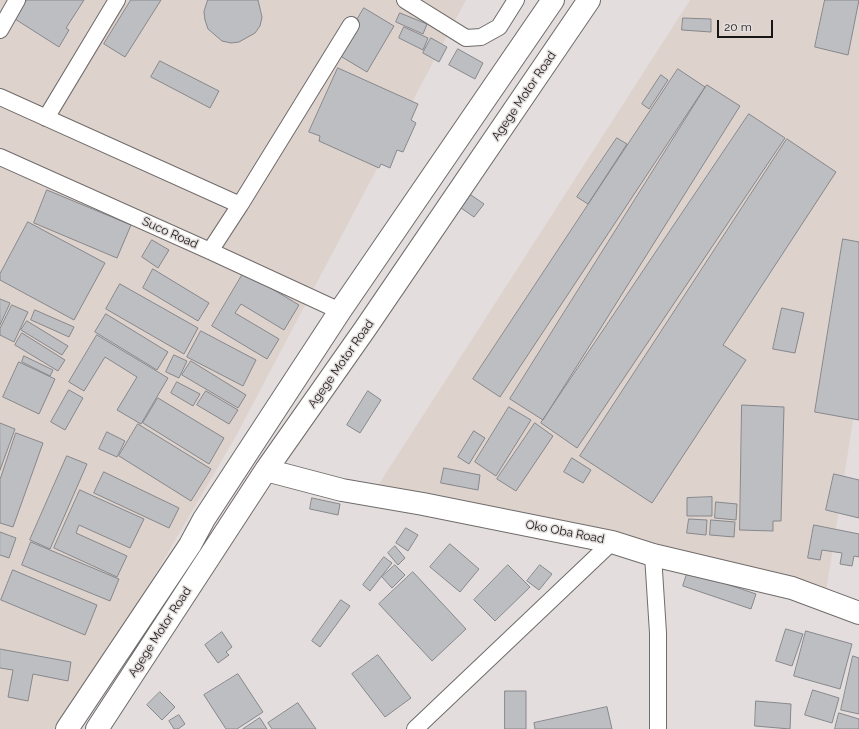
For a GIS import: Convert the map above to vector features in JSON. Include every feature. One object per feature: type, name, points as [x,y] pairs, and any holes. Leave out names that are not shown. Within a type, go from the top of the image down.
[{"type":"main road","name":"Agege Motor Road","points":[[67,729],[190,545],[204,519],[340,311],[553,0]]},
{"type":"main road","name":"Agege Motor Road","points":[[96,729],[266,470],[365,329],[589,0]]},
{"type":"main road","name":"Oko Oba Road","points":[[266,470],[342,490],[423,504],[612,542],[654,555],[792,588],[859,613]]},
{"type":"street","points":[[0,30],[17,0]]},
{"type":"street","points":[[46,118],[117,0]]},
{"type":"street","points":[[405,0],[466,38],[481,37],[499,27],[516,0]]},
{"type":"street","points":[[210,251],[351,25]]},
{"type":"street","points":[[0,98],[240,205]]},
{"type":"street","name":"Suco Road","points":[[0,157],[340,311]]},
{"type":"street","points":[[415,729],[612,542]]},
{"type":"street","points":[[654,555],[658,634],[658,729]]},
{"type":"shaded area","points":[[0,0],[466,0],[236,436],[110,652],[57,729],[0,729]]},
{"type":"shaded area","points":[[690,0],[859,0],[859,382],[826,592],[368,501]]},
{"type":"building","points":[[27,0],[84,0],[66,28],[69,30],[59,47],[15,19]]},
{"type":"building","points":[[131,0],[161,0],[125,57],[104,44]]},
{"type":"building","points":[[208,0],[258,0],[262,17],[260,26],[255,33],[239,42],[231,43],[222,41],[208,29],[204,12]]},
{"type":"building","points":[[825,0],[859,0],[848,55],[815,47]]},
{"type":"building","points":[[364,8],[394,26],[367,72],[337,54]]},
{"type":"building","points":[[400,13],[427,24],[423,34],[396,22]]},
{"type":"building","points":[[683,18],[711,19],[711,32],[682,30]]},
{"type":"building","points":[[404,27],[428,38],[423,50],[399,38]]},
{"type":"building","points":[[431,38],[447,47],[439,62],[423,53]]},
{"type":"building","points":[[458,49],[483,63],[475,79],[449,65]]},
{"type":"building","points":[[160,61],[219,91],[210,108],[151,77]]},
{"type":"building","points":[[338,68],[418,104],[411,120],[416,123],[403,152],[397,150],[390,168],[381,164],[379,168],[319,141],[320,136],[309,132]]},
{"type":"building","points":[[678,69],[705,87],[500,397],[473,379]]},
{"type":"building","points":[[661,75],[668,80],[649,109],[642,104]]},
{"type":"building","points":[[707,85],[740,106],[543,420],[510,399]]},
{"type":"building","points":[[749,114],[785,138],[577,448],[541,423]]},
{"type":"building","points":[[617,138],[627,144],[588,204],[577,197]]},
{"type":"building","points":[[787,139],[836,172],[723,345],[746,360],[652,503],[580,456]]},
{"type":"building","points":[[47,190],[131,225],[117,258],[34,223]]},
{"type":"building","points":[[471,195],[484,204],[474,217],[461,208]]},
{"type":"building","points":[[28,222],[105,263],[74,320],[0,280],[0,274]]},
{"type":"building","points":[[843,239],[859,242],[859,420],[815,412]]},
{"type":"building","points":[[152,240],[169,250],[158,268],[142,257]]},
{"type":"building","points":[[153,269],[209,303],[198,321],[143,288]]},
{"type":"building","points":[[244,272],[299,305],[284,330],[241,304],[235,313],[279,339],[267,359],[212,326]]},
{"type":"building","points":[[120,284],[198,328],[184,354],[106,309]]},
{"type":"building","points":[[0,299],[10,303],[0,325]]},
{"type":"building","points":[[12,305],[28,312],[14,342],[0,335],[0,329]]},
{"type":"building","points":[[782,308],[804,313],[795,353],[773,349]]},
{"type":"building","points":[[35,310],[74,327],[69,337],[31,320]]},
{"type":"building","points":[[106,314],[168,352],[157,370],[95,332]]},
{"type":"building","points":[[27,321],[68,346],[62,355],[21,330]]},
{"type":"building","points":[[201,331],[256,360],[243,386],[187,357]]},
{"type":"building","points":[[22,333],[65,360],[58,371],[15,345]]},
{"type":"building","points":[[97,335],[168,378],[141,424],[117,410],[137,377],[105,357],[84,391],[69,382]]},
{"type":"building","points":[[174,355],[187,361],[179,378],[166,372]]},
{"type":"building","points":[[24,356],[53,370],[50,376],[22,362]]},
{"type":"building","points":[[191,361],[246,395],[238,408],[182,375]]},
{"type":"building","points":[[19,362],[55,379],[39,414],[3,397]]},
{"type":"building","points":[[177,382],[200,394],[193,406],[171,393]]},
{"type":"building","points":[[69,390],[83,398],[65,430],[51,422]]},
{"type":"building","points":[[206,391],[238,410],[229,424],[197,405]]},
{"type":"building","points":[[368,391],[381,400],[360,433],[347,425]]},
{"type":"building","points":[[158,398],[224,438],[209,464],[143,423]]},
{"type":"building","points":[[742,405],[784,407],[781,521],[773,521],[773,531],[740,530]]},
{"type":"building","points":[[509,407],[531,420],[496,476],[475,462]]},
{"type":"building","points":[[0,423],[15,429],[0,470]]},
{"type":"building","points":[[535,423],[553,436],[516,491],[497,479]]},
{"type":"building","points":[[138,424],[211,469],[191,501],[119,456]]},
{"type":"building","points":[[474,431],[485,438],[469,464],[458,457]]},
{"type":"building","points":[[107,432],[125,441],[117,457],[99,449]]},
{"type":"building","points":[[16,433],[43,443],[13,527],[0,523],[0,480]]},
{"type":"building","points":[[67,456],[87,464],[50,549],[30,540]]},
{"type":"building","points":[[572,458],[591,470],[583,483],[564,472]]},
{"type":"building","points":[[444,468],[480,475],[478,490],[441,483]]},
{"type":"building","points":[[104,472],[179,508],[169,528],[94,493]]},
{"type":"building","points":[[834,474],[859,480],[859,518],[826,510]]},
{"type":"building","points":[[80,490],[144,519],[130,548],[79,525],[76,533],[127,556],[117,577],[54,548]]},
{"type":"building","points":[[712,497],[712,516],[687,516],[687,498]]},
{"type":"building","points":[[312,498],[340,504],[338,515],[310,509]]},
{"type":"building","points":[[716,502],[737,504],[736,520],[715,518]]},
{"type":"building","points":[[689,519],[707,520],[706,535],[687,533]]},
{"type":"building","points":[[711,520],[735,522],[734,537],[710,535]]},
{"type":"building","points":[[814,525],[859,534],[859,557],[854,556],[852,566],[840,564],[842,553],[822,550],[820,560],[808,558]]},
{"type":"building","points":[[406,528],[418,535],[408,551],[396,543]]},
{"type":"building","points":[[0,532],[16,538],[9,558],[0,555]]},
{"type":"building","points":[[31,542],[119,579],[110,601],[22,565]]},
{"type":"building","points":[[450,544],[479,569],[460,592],[430,567]]},
{"type":"building","points":[[395,546],[405,558],[398,565],[388,553]]},
{"type":"building","points":[[384,557],[392,563],[370,591],[363,585]]},
{"type":"building","points":[[395,565],[405,575],[392,588],[382,577]]},
{"type":"building","points":[[508,565],[530,587],[495,621],[474,600]]},
{"type":"building","points":[[540,565],[552,574],[539,590],[527,581]]},
{"type":"building","points":[[13,570],[97,605],[85,635],[1,600]]},
{"type":"building","points":[[688,571],[756,594],[751,609],[683,586]]},
{"type":"building","points":[[413,572],[466,629],[432,661],[379,604]]},
{"type":"building","points":[[341,600],[350,606],[320,647],[312,641]]},
{"type":"building","points":[[786,629],[803,634],[792,666],[776,661]]},
{"type":"building","points":[[806,631],[852,644],[840,689],[794,676]]},
{"type":"building","points":[[222,632],[232,647],[226,652],[229,655],[218,663],[205,645]]},
{"type":"building","points":[[0,649],[71,662],[68,681],[33,674],[28,701],[8,697],[13,670],[0,668]]},
{"type":"building","points":[[378,655],[411,698],[385,717],[352,674]]},
{"type":"building","points":[[853,656],[859,658],[859,714],[841,710]]},
{"type":"building","points":[[238,674],[263,712],[237,729],[226,729],[204,695]]},
{"type":"building","points":[[813,690],[839,698],[832,723],[805,715]]},
{"type":"building","points":[[505,691],[526,691],[526,729],[505,729]]},
{"type":"building","points":[[160,692],[175,707],[162,720],[147,705]]},
{"type":"building","points":[[756,701],[791,704],[790,729],[755,726]]},
{"type":"building","points":[[298,703],[316,729],[272,729],[268,723]]},
{"type":"building","points":[[607,707],[612,729],[535,729],[534,723]]},
{"type":"building","points":[[839,713],[859,719],[859,729],[835,729]]},
{"type":"building","points":[[179,715],[185,724],[178,729],[174,729],[169,721]]},
{"type":"building","points":[[260,718],[267,729],[243,729]]}]
